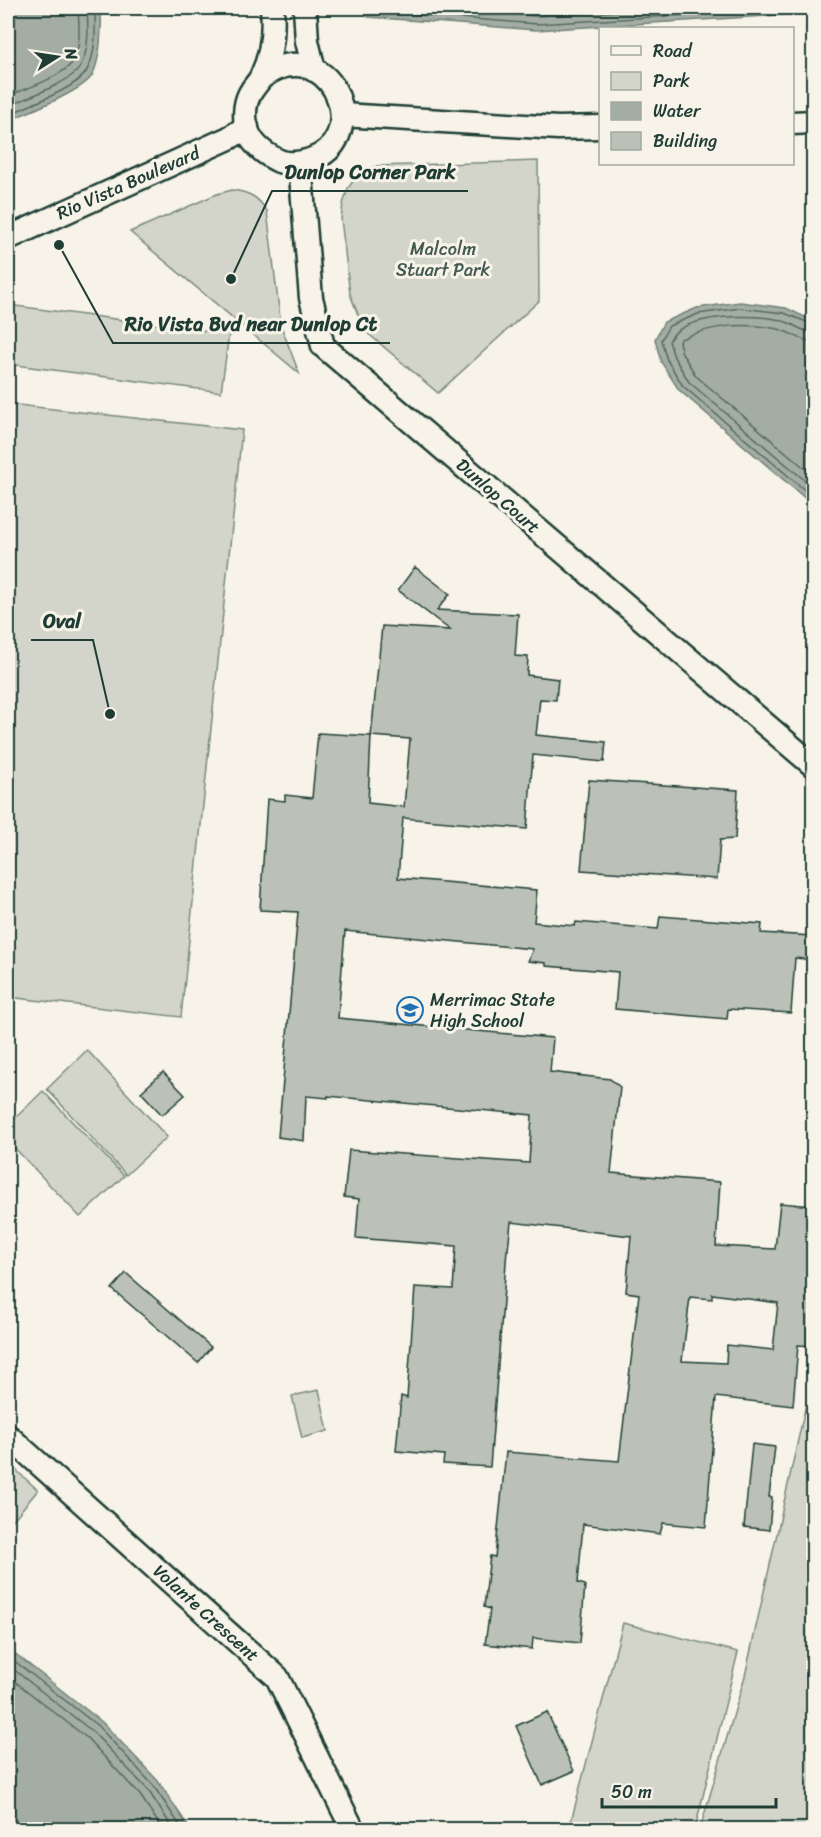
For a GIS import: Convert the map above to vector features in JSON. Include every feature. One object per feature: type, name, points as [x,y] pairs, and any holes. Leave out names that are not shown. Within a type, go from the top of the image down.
[{"type":"street","points":[[262,77],[273,33],[272,8]]},
{"type":"street","points":[[305,8],[307,40],[315,70]]},
{"type":"street","points":[[297,65],[315,70],[330,81],[339,97],[342,115],[339,132],[330,147],[317,158],[300,163],[283,162],[267,155],[254,143],[246,127],[245,109],[250,91],[262,77],[278,68],[297,65]]},
{"type":"street","points":[[342,115],[558,128],[599,127]]},
{"type":"street","points":[[794,123],[813,122]]},
{"type":"street","name":"Rio Vista Boulevard","points":[[8,238],[229,138],[246,127]]},
{"type":"street","name":"Dunlop Court","points":[[300,163],[311,298],[323,346],[813,766]]},
{"type":"street","name":"Volante Crescent","points":[[8,1436],[277,1677],[352,1830]]},
{"type":"green space","name":"Malcolm Stuart Park","points":[[538,161],[539,301],[438,393],[364,330],[350,294],[341,219],[348,188],[360,172],[377,166]]},
{"type":"green space","points":[[232,190],[252,196],[267,211],[281,326],[299,373],[130,232],[217,194]]},
{"type":"green space","points":[[8,305],[229,334],[221,392],[8,364]]},
{"type":"green space","points":[[8,404],[242,430],[181,1017],[8,997]]},
{"type":"green space","points":[[87,1050],[167,1137],[126,1175],[47,1089]]},
{"type":"green space","points":[[43,1091],[124,1176],[80,1217],[8,1141],[8,1125]]},
{"type":"green space","points":[[813,1373],[813,1829],[700,1829],[745,1676]]},
{"type":"green space","points":[[319,1390],[328,1431],[302,1438],[292,1396]]},
{"type":"green space","points":[[8,1463],[38,1490],[8,1526]]},
{"type":"green space","points":[[623,1623],[738,1652],[695,1829],[569,1829]]},
{"type":"water","points":[[8,8],[101,8],[101,33],[97,62],[91,77],[85,83],[64,96],[8,121]]},
{"type":"water","points":[[360,8],[813,8],[814,13],[536,30],[368,17]]},
{"type":"water","points":[[740,302],[786,308],[813,321],[813,505],[679,390],[661,362],[655,339],[664,322],[697,308]]},
{"type":"water","points":[[8,1648],[102,1722],[158,1781],[190,1829],[8,1829]]},
{"type":"building","points":[[415,567],[450,594],[437,610],[518,614],[515,656],[528,657],[527,675],[558,679],[556,700],[540,699],[536,735],[606,742],[604,762],[533,755],[527,829],[403,818],[398,878],[537,890],[534,922],[575,926],[576,922],[658,929],[660,916],[762,924],[761,933],[813,936],[813,960],[795,958],[791,1013],[728,1009],[727,1019],[615,1009],[618,972],[546,966],[546,963],[528,961],[533,949],[345,931],[338,1018],[553,1038],[550,1072],[610,1079],[620,1087],[611,1173],[720,1182],[716,1246],[775,1249],[780,1203],[813,1206],[813,1346],[798,1345],[793,1406],[716,1397],[706,1527],[663,1523],[660,1534],[583,1524],[578,1583],[585,1585],[580,1643],[533,1638],[532,1649],[485,1644],[490,1609],[484,1607],[490,1556],[495,1557],[506,1452],[619,1461],[639,1294],[626,1292],[631,1236],[511,1222],[490,1467],[443,1464],[444,1455],[396,1451],[401,1396],[407,1398],[415,1287],[453,1289],[456,1246],[356,1238],[359,1199],[344,1197],[349,1150],[529,1163],[532,1115],[328,1096],[328,1098],[306,1096],[304,1141],[278,1137],[298,912],[260,910],[267,799],[285,801],[285,795],[312,798],[318,733],[371,736],[382,626],[450,630],[398,590]],"holes":[[[371,736],[410,739],[404,807],[368,803]],[[712,1294],[778,1303],[773,1350],[727,1345],[726,1363],[682,1361],[690,1297],[712,1299]]]},
{"type":"building","points":[[589,780],[738,790],[735,839],[720,840],[717,879],[581,870]]},
{"type":"building","points":[[163,1072],[185,1095],[162,1115],[141,1092]]},
{"type":"building","points":[[126,1273],[211,1347],[198,1363],[112,1289]]},
{"type":"building","points":[[752,1444],[775,1447],[769,1497],[772,1497],[769,1530],[744,1527]]},
{"type":"building","points":[[547,1712],[574,1771],[542,1785],[516,1726]]},
{"type":"place","name":"Rio Vista Bvd near Dunlop Ct","points":[[59,245]]},
{"type":"place","name":"Dunlop Corner Park","points":[[231,279]]},
{"type":"place","name":"Oval","points":[[110,714]]},
{"type":"place","name":"Merrimac State High School","points":[[410,1010]]}]
